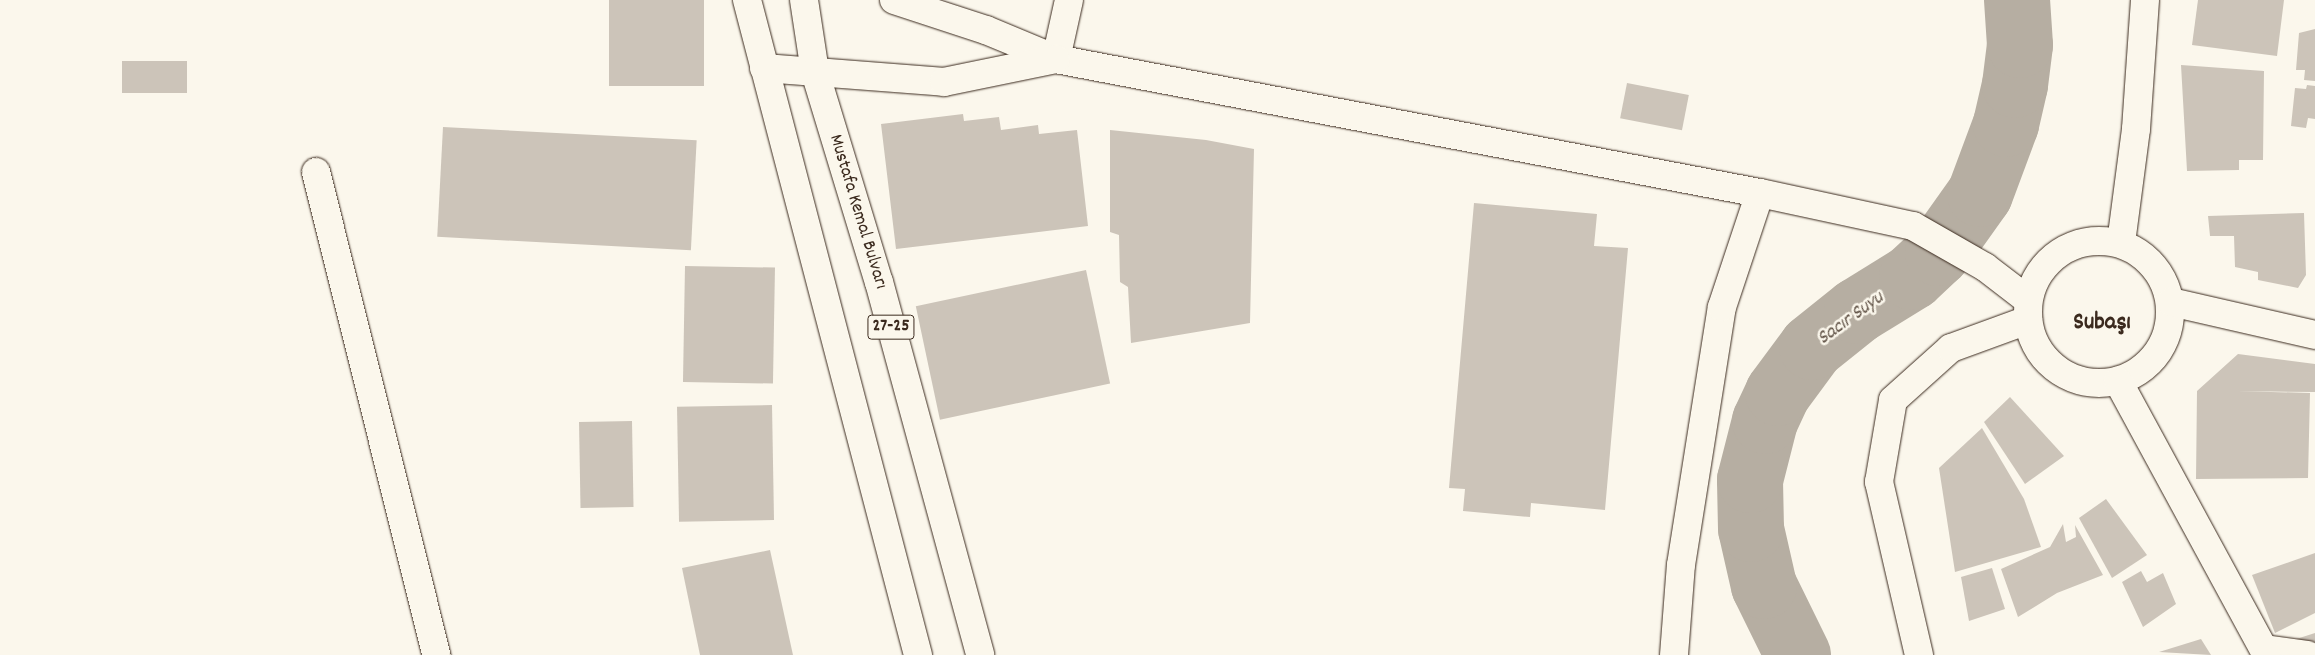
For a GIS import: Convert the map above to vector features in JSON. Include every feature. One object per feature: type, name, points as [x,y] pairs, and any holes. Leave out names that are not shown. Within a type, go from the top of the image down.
[{"type":"main road","points":[[747,0],[918,655]]},
{"type":"main road","name":"Mustafa Kemal Bulvarı","points":[[804,0],[815,72],[879,282],[980,655]]},
{"type":"main road","points":[[894,0],[986,30],[1056,59],[1760,193],[1913,226],[1985,267],[2028,310]]},
{"type":"main road","points":[[1056,59],[1069,0]]},
{"type":"main road","points":[[2121,244],[2136,128],[2145,0]]},
{"type":"main road","points":[[764,68],[944,82],[1056,59]]},
{"type":"main road","points":[[316,172],[436,655]]},
{"type":"main road","points":[[1681,650],[1681,565],[1722,307],[1760,193]]},
{"type":"main road","points":[[2101,240],[2121,244],[2155,266],[2170,302],[2164,342],[2153,360],[2118,380],[2078,380],[2060,371],[2033,340],[2028,310],[2039,275],[2062,251],[2081,242],[2101,240]]},
{"type":"main road","points":[[2170,302],[2315,335]]},
{"type":"main road","points":[[1920,655],[1878,482],[1893,400],[1951,348],[2028,310]]},
{"type":"main road","points":[[2118,380],[2266,652],[2308,655]]},
{"type":"building","points":[[609,0],[704,0],[704,86],[609,86]]},
{"type":"building","points":[[2198,0],[2284,0],[2277,56],[2192,45]]},
{"type":"building","points":[[2315,29],[2315,81],[2304,80],[2305,70],[2296,70],[2299,33]]},
{"type":"building","points":[[122,61],[187,61],[187,93],[122,93]]},
{"type":"building","points":[[2181,65],[2264,71],[2263,160],[2239,160],[2239,170],[2187,171]]},
{"type":"building","points":[[1627,83],[1689,95],[1682,130],[1620,118]]},
{"type":"building","points":[[2307,85],[2315,86],[2315,119],[2308,118],[2306,128],[2291,126],[2295,88],[2306,89]]},
{"type":"building","points":[[963,114],[964,121],[999,117],[1001,130],[1038,125],[1039,134],[1077,130],[1088,226],[896,249],[881,124]]},
{"type":"building","points":[[443,127],[697,140],[691,250],[437,237]]},
{"type":"building","points":[[1110,130],[1206,140],[1254,149],[1250,323],[1131,343],[1128,287],[1120,282],[1119,235],[1110,232]]},
{"type":"building","points":[[1474,203],[1597,214],[1594,246],[1628,248],[1605,510],[1531,503],[1530,517],[1463,511],[1465,489],[1449,488]]},
{"type":"building","points":[[2304,213],[2306,275],[2298,288],[2258,280],[2258,272],[2235,267],[2234,236],[2210,236],[2208,216]]},
{"type":"building","points":[[685,266],[775,268],[773,384],[683,382]]},
{"type":"building","points":[[1086,270],[1110,383],[940,420],[916,306]]},
{"type":"building","points":[[2238,354],[2315,364],[2315,392],[2237,391],[2310,393],[2308,478],[2196,479],[2197,391]]},
{"type":"building","points":[[2010,397],[2064,456],[2025,484],[1984,422]]},
{"type":"building","points":[[772,405],[774,520],[679,522],[677,407]]},
{"type":"building","points":[[632,421],[634,507],[581,508],[579,422]]},
{"type":"building","points":[[1982,428],[2024,499],[2041,547],[1955,572],[1939,468]]},
{"type":"building","points":[[2106,499],[2147,555],[2112,578],[2079,518]]},
{"type":"building","points":[[2063,524],[2066,542],[2076,537],[2075,525],[2103,575],[2057,593],[2018,617],[2001,569],[2050,547]]},
{"type":"building","points":[[770,550],[793,655],[700,655],[682,568]]},
{"type":"building","points":[[2315,553],[2315,613],[2275,633],[2252,575]]},
{"type":"building","points":[[1992,568],[2005,609],[1969,621],[1961,577]]},
{"type":"building","points":[[2141,571],[2147,582],[2163,573],[2176,604],[2143,627],[2122,582]]},
{"type":"building","points":[[2315,633],[2315,655],[2290,641]]},
{"type":"building","points":[[2201,639],[2211,655],[2159,652]]},
{"type":"waterway","name":"Sacır Suyu","points":[[1798,655],[1764,586],[1751,529],[1750,480],[1765,421],[1778,393],[1812,347],[1857,311],[1912,277],[1938,253],[1980,194],[2006,124],[2015,85],[2020,45],[2017,0]]},
{"type":"district","name":"Subaşı","points":[[2102,324]]}]
